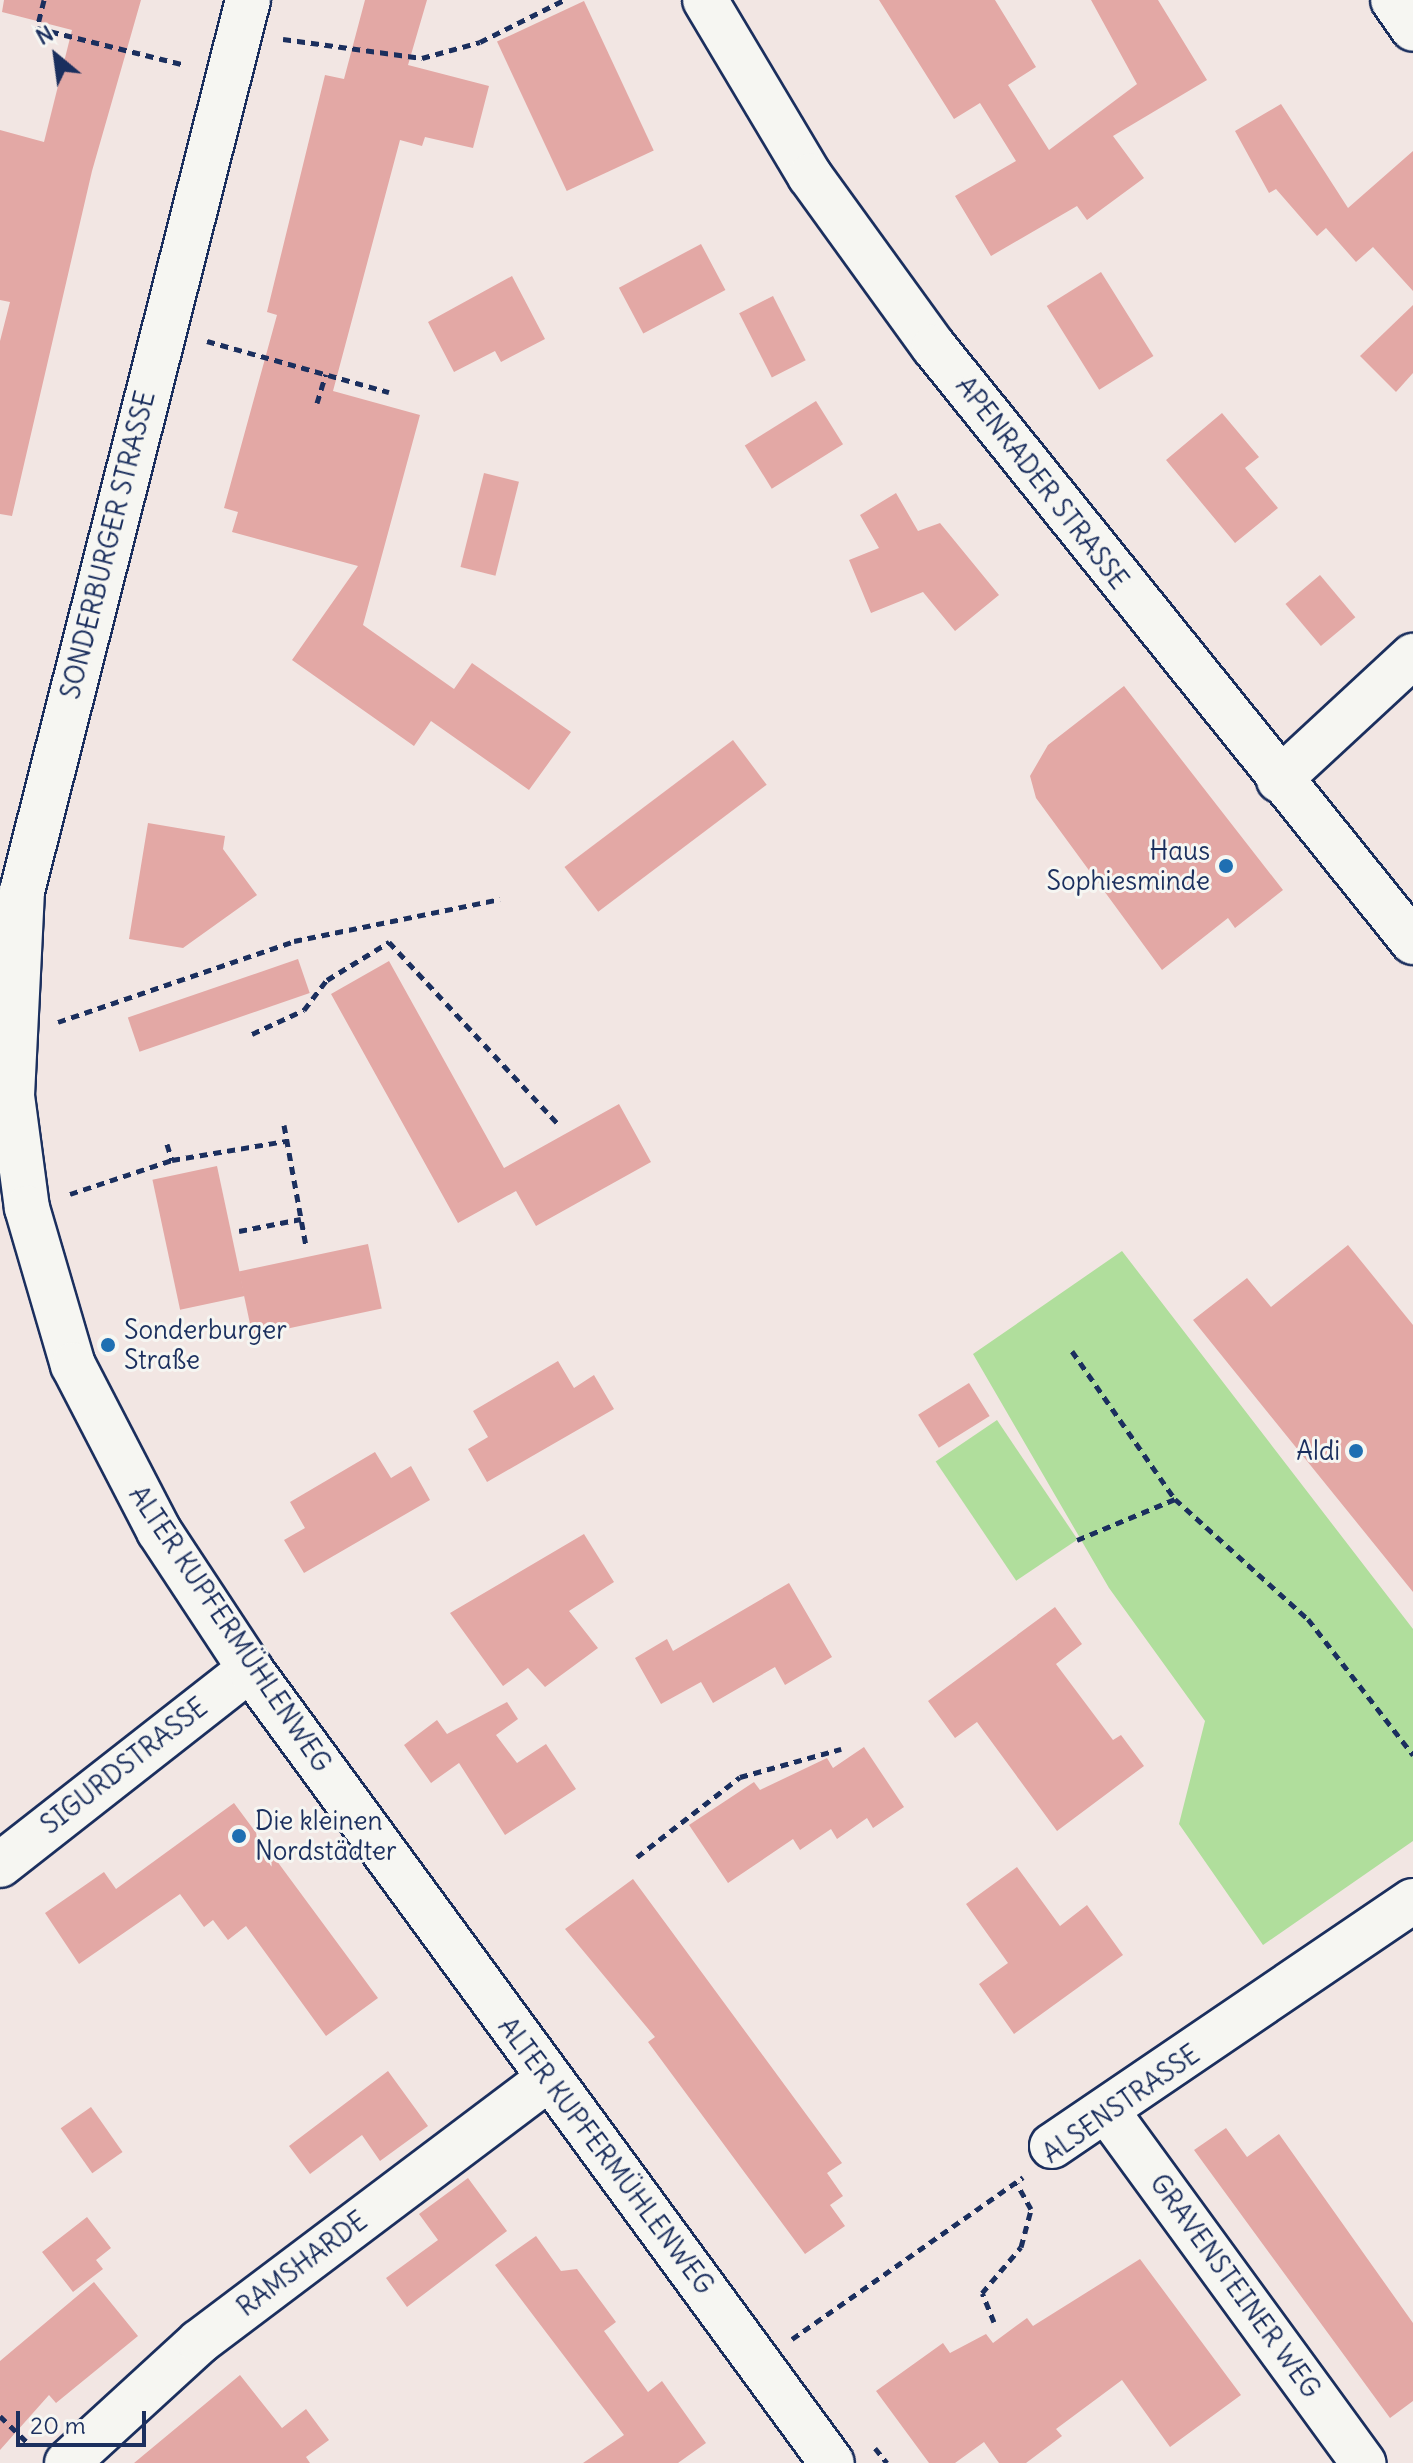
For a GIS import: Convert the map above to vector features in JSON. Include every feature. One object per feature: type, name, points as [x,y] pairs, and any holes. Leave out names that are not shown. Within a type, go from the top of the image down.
[{"type":"street","name":"SONDERBURGER STRASSE","points":[[6,1097],[22,891],[248,0]]},
{"type":"street","name":"APENRADER STRASSE","points":[[705,0],[810,176],[934,347],[1279,780],[1413,942]]},
{"type":"street","points":[[1393,0],[1413,29]]},
{"type":"street","points":[[1279,780],[1413,656]]},
{"type":"street","name":"ALTER KUPFERMÜHLENWEG","points":[[6,1097],[27,1208],[73,1365],[108,1440],[250,1669],[832,2463]]},
{"type":"street","name":"SIGURDSTRASSE","points":[[0,1865],[250,1669]]},
{"type":"street","name":"ALSENSTRASSE","points":[[1052,2146],[1413,1901]]},
{"type":"street","name":"RAMSHARDE","points":[[53,2458],[199,2342],[548,2079]]},
{"type":"street","name":"GRAVENSTEINER WEG","points":[[1106,2110],[1363,2463]]},
{"type":"path","points":[[44,0],[37,28],[228,77]]},
{"type":"path","points":[[299,42],[433,57],[564,0]]},
{"type":"path","points":[[215,343],[389,392]]},
{"type":"path","points":[[317,403],[326,374]]},
{"type":"path","points":[[12,1037],[294,941],[500,899]]},
{"type":"path","points":[[252,1034],[304,1010],[327,980],[389,942],[559,1125]]},
{"type":"path","points":[[284,1125],[306,1246]]},
{"type":"path","points":[[27,1208],[172,1160],[286,1141]]},
{"type":"path","points":[[167,1144],[172,1160]]},
{"type":"path","points":[[239,1231],[301,1219]]},
{"type":"path","points":[[1072,1351],[1175,1499],[1308,1619],[1413,1755]]},
{"type":"path","points":[[1077,1540],[1175,1499]]},
{"type":"path","points":[[637,1857],[740,1777],[841,1749]]},
{"type":"path","name":"ALSENSTRASSE","points":[[793,2338],[1017,2184],[1052,2146]]},
{"type":"path","points":[[994,2322],[982,2293],[1021,2247],[1031,2209],[1017,2184]]},
{"type":"path","points":[[0,2416],[53,2458]]},
{"type":"green space","points":[[1122,1251],[1413,1629],[1413,1841],[1263,1945],[1179,1824],[1205,1721],[1109,1588],[973,1354]]},
{"type":"green space","points":[[997,1420],[1078,1539],[1016,1581],[936,1461]]},
{"type":"building","points":[[4,0],[141,0],[92,171],[12,516],[0,514],[0,341],[10,302],[0,300],[0,130],[44,142],[72,30],[2,12]]},
{"type":"building","points":[[365,0],[427,0],[408,65],[489,86],[473,148],[425,137],[422,146],[400,140],[333,391],[420,415],[363,625],[454,689],[472,663],[571,732],[529,790],[431,721],[414,746],[292,660],[358,566],[232,532],[238,512],[224,508],[277,315],[267,312],[325,75],[344,79]]},
{"type":"building","points":[[879,0],[995,0],[1036,67],[1008,85],[1049,150],[1137,84],[1091,0],[1158,0],[1207,80],[1113,136],[1144,178],[1087,220],[1077,206],[991,256],[955,196],[1016,161],[980,103],[954,119]]},
{"type":"building","points":[[584,1],[654,151],[567,191],[497,42]]},
{"type":"building","points":[[1281,104],[1348,208],[1413,151],[1413,291],[1373,247],[1356,262],[1326,228],[1317,236],[1276,189],[1269,193],[1235,131]]},
{"type":"building","points":[[701,244],[725,290],[643,334],[619,288]]},
{"type":"building","points":[[1101,272],[1153,356],[1099,390],[1047,306]]},
{"type":"building","points":[[512,276],[545,339],[501,362],[495,351],[454,372],[428,322]]},
{"type":"building","points":[[773,296],[806,360],[772,377],[739,313]]},
{"type":"building","points":[[1413,305],[1413,373],[1396,392],[1360,356]]},
{"type":"building","points":[[816,401],[843,444],[772,489],[745,446]]},
{"type":"building","points":[[1222,413],[1259,457],[1245,468],[1278,508],[1235,543],[1166,460]]},
{"type":"building","points":[[484,473],[519,482],[495,576],[461,567]]},
{"type":"building","points":[[896,493],[918,531],[940,523],[999,595],[955,631],[923,592],[871,613],[849,560],[879,548],[860,515]]},
{"type":"building","points":[[1320,575],[1355,617],[1321,646],[1286,604]]},
{"type":"building","points":[[1124,686],[1283,890],[1235,928],[1228,918],[1162,970],[1036,798],[1030,776],[1048,745]]},
{"type":"building","points":[[733,740],[767,785],[598,912],[564,867]]},
{"type":"building","points":[[148,823],[225,836],[223,849],[257,895],[183,948],[129,939]]},
{"type":"building","points":[[298,959],[310,993],[140,1052],[128,1018]]},
{"type":"building","points":[[389,961],[504,1168],[619,1104],[651,1162],[536,1226],[516,1191],[458,1223],[331,994]]},
{"type":"building","points":[[217,1166],[245,1296],[180,1310],[152,1180]]},
{"type":"building","points":[[368,1244],[382,1309],[253,1336],[239,1271]]},
{"type":"building","name":"Aldi","points":[[1348,1245],[1413,1325],[1413,1592],[1193,1320],[1247,1278],[1271,1307]]},
{"type":"building","points":[[558,1361],[574,1388],[594,1375],[614,1409],[487,1482],[468,1449],[488,1437],[473,1411]]},
{"type":"building","points":[[969,1383],[990,1416],[939,1448],[918,1415]]},
{"type":"building","points":[[375,1452],[391,1478],[411,1466],[430,1500],[304,1573],[284,1540],[305,1528],[290,1502]]},
{"type":"building","points":[[584,1534],[614,1582],[569,1611],[598,1648],[545,1687],[528,1668],[503,1686],[450,1613]]},
{"type":"building","points":[[789,1583],[832,1657],[785,1685],[775,1667],[713,1703],[701,1682],[661,1704],[635,1658],[667,1639],[673,1651]]},
{"type":"building","points":[[1055,1607],[1082,1644],[1056,1664],[1113,1740],[1121,1735],[1144,1766],[1057,1831],[977,1722],[955,1738],[928,1701]]},
{"type":"building","points":[[507,1702],[518,1719],[496,1735],[517,1763],[546,1744],[576,1789],[505,1835],[459,1763],[431,1783],[404,1745],[437,1720],[447,1734]]},
{"type":"building","points":[[864,1747],[904,1807],[873,1828],[867,1818],[837,1839],[831,1829],[800,1850],[793,1839],[728,1883],[689,1825],[754,1782],[760,1790],[827,1758],[833,1768]]},
{"type":"building","points":[[234,1803],[378,1998],[326,2036],[246,1926],[228,1940],[213,1920],[204,1927],[180,1894],[79,1964],[45,1913],[104,1872],[116,1889]]},
{"type":"building","points":[[1017,1867],[1060,1926],[1087,1905],[1123,1955],[1014,2034],[979,1984],[1008,1963],[966,1904]]},
{"type":"building","points":[[633,1879],[842,2163],[827,2173],[843,2196],[830,2205],[845,2226],[805,2254],[648,2042],[655,2037],[565,1929]]},
{"type":"building","points":[[388,2071],[428,2126],[380,2161],[362,2135],[310,2174],[289,2146]]},
{"type":"building","points":[[91,2107],[123,2152],[92,2173],[61,2128]]},
{"type":"building","points":[[1226,2128],[1247,2157],[1279,2134],[1413,2323],[1413,2401],[1390,2418],[1194,2150]]},
{"type":"building","points":[[468,2178],[507,2231],[407,2307],[386,2278],[438,2240],[419,2214]]},
{"type":"building","points":[[87,2217],[111,2248],[96,2260],[103,2269],[73,2292],[42,2252]]},
{"type":"building","points":[[536,2236],[561,2271],[577,2269],[616,2322],[604,2331],[648,2392],[662,2381],[706,2443],[678,2463],[583,2463],[624,2435],[495,2265]]},
{"type":"building","points":[[1140,2259],[1241,2395],[1170,2447],[1122,2380],[1056,2429],[1062,2436],[1026,2463],[999,2463],[984,2442],[955,2463],[929,2463],[876,2391],[943,2343],[950,2353],[986,2334],[993,2343],[1027,2318],[1033,2326]]},
{"type":"building","points":[[94,2282],[138,2336],[56,2403],[49,2395],[0,2450],[0,2361]]},
{"type":"building","points":[[240,2375],[282,2428],[306,2409],[329,2440],[306,2457],[310,2463],[134,2463]]},
{"type":"place","name":"Haus Sophiesminde","points":[[1226,866]]},
{"type":"place","name":"Sonderburger Straße","points":[[108,1345]]},
{"type":"place","name":"Aldi","points":[[1356,1451]]},
{"type":"place","name":"Die kleinen Nordstädter","points":[[239,1836]]}]
